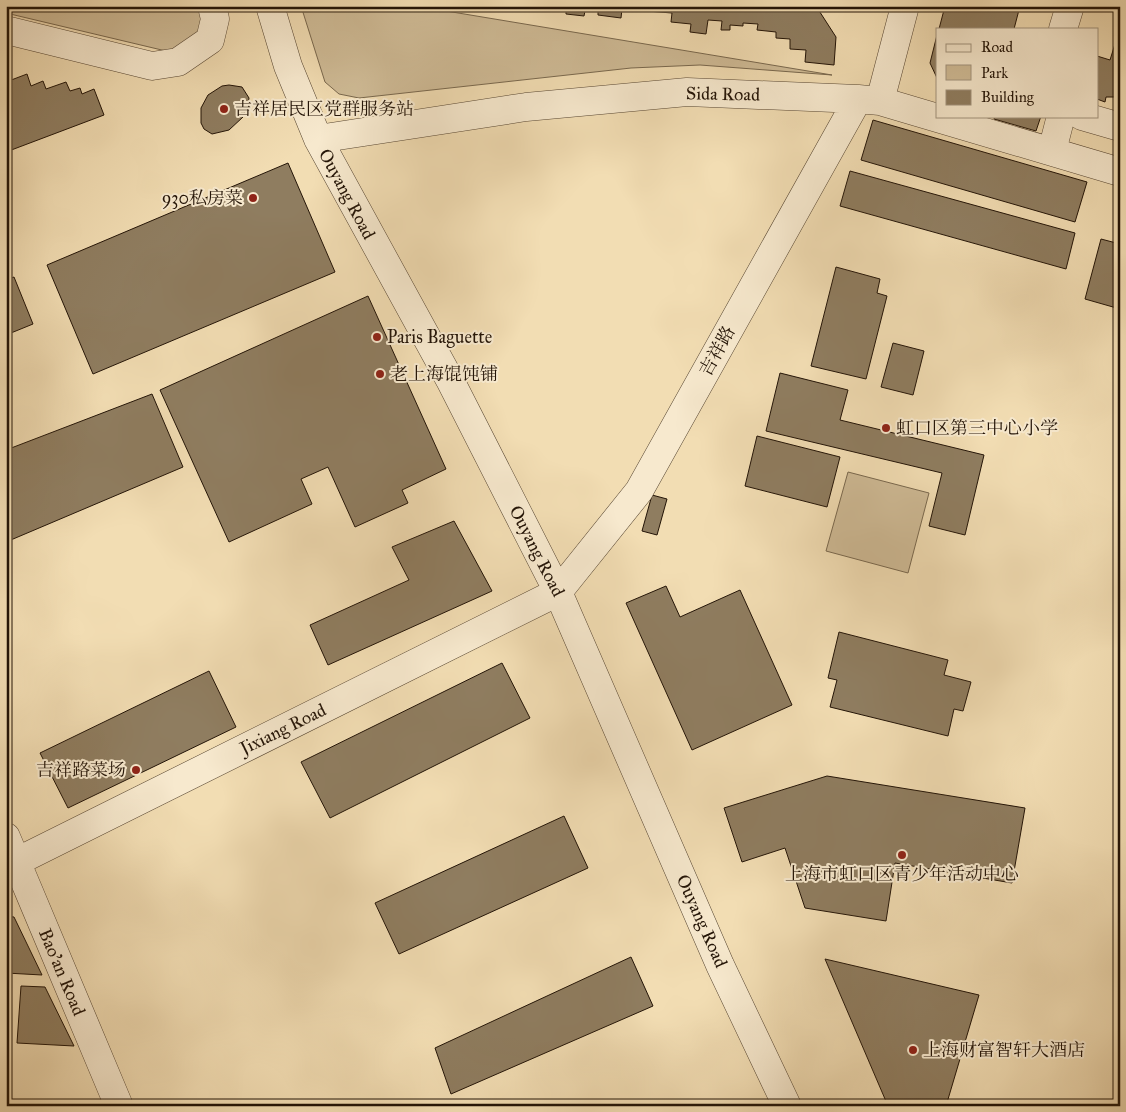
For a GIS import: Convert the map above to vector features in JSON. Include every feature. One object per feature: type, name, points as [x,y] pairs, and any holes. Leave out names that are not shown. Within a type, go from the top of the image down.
[{"type":"street","points":[[6,30],[152,66],[178,62],[210,40],[215,19],[212,6]]},
{"type":"street","name":"Ouyang Road","points":[[270,6],[288,66],[318,139],[450,380],[558,592],[720,965],[787,1106]]},
{"type":"street","name":"吉祥路","points":[[558,592],[639,491],[869,100],[905,6]]},
{"type":"street","points":[[1063,28],[1070,6]]},
{"type":"street","name":"Sida Road","points":[[318,139],[526,107],[687,92],[869,100],[1120,172]]},
{"type":"street","points":[[1052,151],[1060,118]]},
{"type":"street","points":[[1089,118],[1120,127]]},
{"type":"street","name":"Jixiang Road","points":[[11,862],[558,592]]},
{"type":"street","name":"Bao'an Road","points":[[6,837],[11,862],[119,1106]]},
{"type":"green space","points":[[6,6],[201,6],[201,16],[198,31],[190,43],[166,51],[6,13]]},
{"type":"green space","points":[[301,6],[416,6],[832,75],[700,65],[631,68],[359,98],[339,94],[325,82]]},
{"type":"green space","points":[[848,472],[929,493],[908,573],[826,551]]},
{"type":"building","points":[[566,6],[586,6],[584,16],[566,14]]},
{"type":"building","points":[[586,6],[816,6],[836,37],[834,65],[805,62],[806,50],[790,49],[790,39],[776,38],[776,32],[757,30],[758,24],[743,23],[743,26],[730,25],[730,30],[721,30],[722,21],[708,20],[706,34],[690,32],[691,24],[671,22],[672,13],[622,9],[621,18],[598,15],[598,8]]},
{"type":"building","points":[[945,6],[1020,6],[1014,28],[939,28]]},
{"type":"building","points":[[936,39],[936,76],[930,63]]},
{"type":"building","points":[[1115,44],[1120,46],[1120,104],[1117,103],[1119,97],[1106,97],[1105,102],[1098,99],[1098,56],[1110,60]]},
{"type":"building","points":[[27,74],[31,86],[43,81],[46,89],[66,82],[70,91],[80,88],[82,94],[94,89],[104,115],[6,152],[6,82]]},
{"type":"building","name":"吉祥居民区党群服务站","points":[[222,86],[242,87],[249,98],[248,105],[243,117],[229,130],[212,134],[204,129],[201,123],[201,108],[208,95]]},
{"type":"building","points":[[994,118],[1040,118],[1036,131]]},
{"type":"building","points":[[873,120],[1087,182],[1075,222],[861,160]]},
{"type":"building","points":[[288,163],[335,272],[93,374],[47,265]]},
{"type":"building","points":[[850,171],[1075,233],[1066,269],[840,206]]},
{"type":"building","points":[[1101,239],[1120,244],[1120,309],[1085,299]]},
{"type":"building","points":[[836,267],[880,279],[877,293],[887,296],[866,379],[811,366]]},
{"type":"building","points":[[14,277],[33,324],[6,335],[6,280]]},
{"type":"building","points":[[368,296],[446,469],[402,490],[408,503],[355,527],[328,467],[301,479],[312,504],[229,542],[160,390]]},
{"type":"building","points":[[893,343],[924,351],[913,395],[881,387]]},
{"type":"building","points":[[780,373],[848,390],[840,420],[984,455],[965,535],[929,526],[942,473],[766,431]]},
{"type":"building","points":[[152,394],[183,467],[6,542],[6,450]]},
{"type":"building","points":[[757,436],[840,457],[827,507],[745,486]]},
{"type":"building","points":[[652,495],[667,499],[657,535],[642,531]]},
{"type":"building","points":[[454,521],[492,591],[328,665],[310,625],[409,580],[392,547]]},
{"type":"building","points":[[666,586],[680,617],[740,590],[792,705],[692,750],[626,603]]},
{"type":"building","points":[[839,632],[948,660],[944,675],[971,682],[963,711],[954,709],[948,736],[830,707],[837,680],[828,678]]},
{"type":"building","points":[[502,663],[530,718],[330,818],[301,762]]},
{"type":"building","points":[[209,671],[236,727],[68,808],[40,753]]},
{"type":"building","name":"上海市虹口区青少年活动中心","points":[[827,776],[1025,808],[1012,883],[895,863],[886,921],[805,908],[785,848],[742,862],[724,808]]},
{"type":"building","points":[[564,816],[588,868],[399,954],[375,903]]},
{"type":"building","points":[[6,916],[14,917],[42,975],[6,973]]},
{"type":"building","points":[[631,957],[653,1006],[451,1094],[435,1048]]},
{"type":"building","name":"上海财富智轩大酒店","points":[[825,959],[979,995],[946,1106],[888,1106]]},
{"type":"building","points":[[21,986],[45,987],[74,1046],[17,1043]]},
{"type":"building","points":[[703,1101],[705,1106],[690,1106]]},
{"type":"place","name":"吉祥居民区党群服务站","points":[[224,109]]},
{"type":"place","name":"930私房菜","points":[[253,198]]},
{"type":"place","name":"Paris Baguette","points":[[377,337]]},
{"type":"place","name":"老上海馄饨铺","points":[[380,374]]},
{"type":"place","name":"虹口区第三中心小学","points":[[886,428]]},
{"type":"place","name":"吉祥路菜场","points":[[136,770]]},
{"type":"place","name":"上海市虹口区青少年活动中心","points":[[902,855]]},
{"type":"place","name":"上海财富智轩大酒店","points":[[913,1050]]}]
